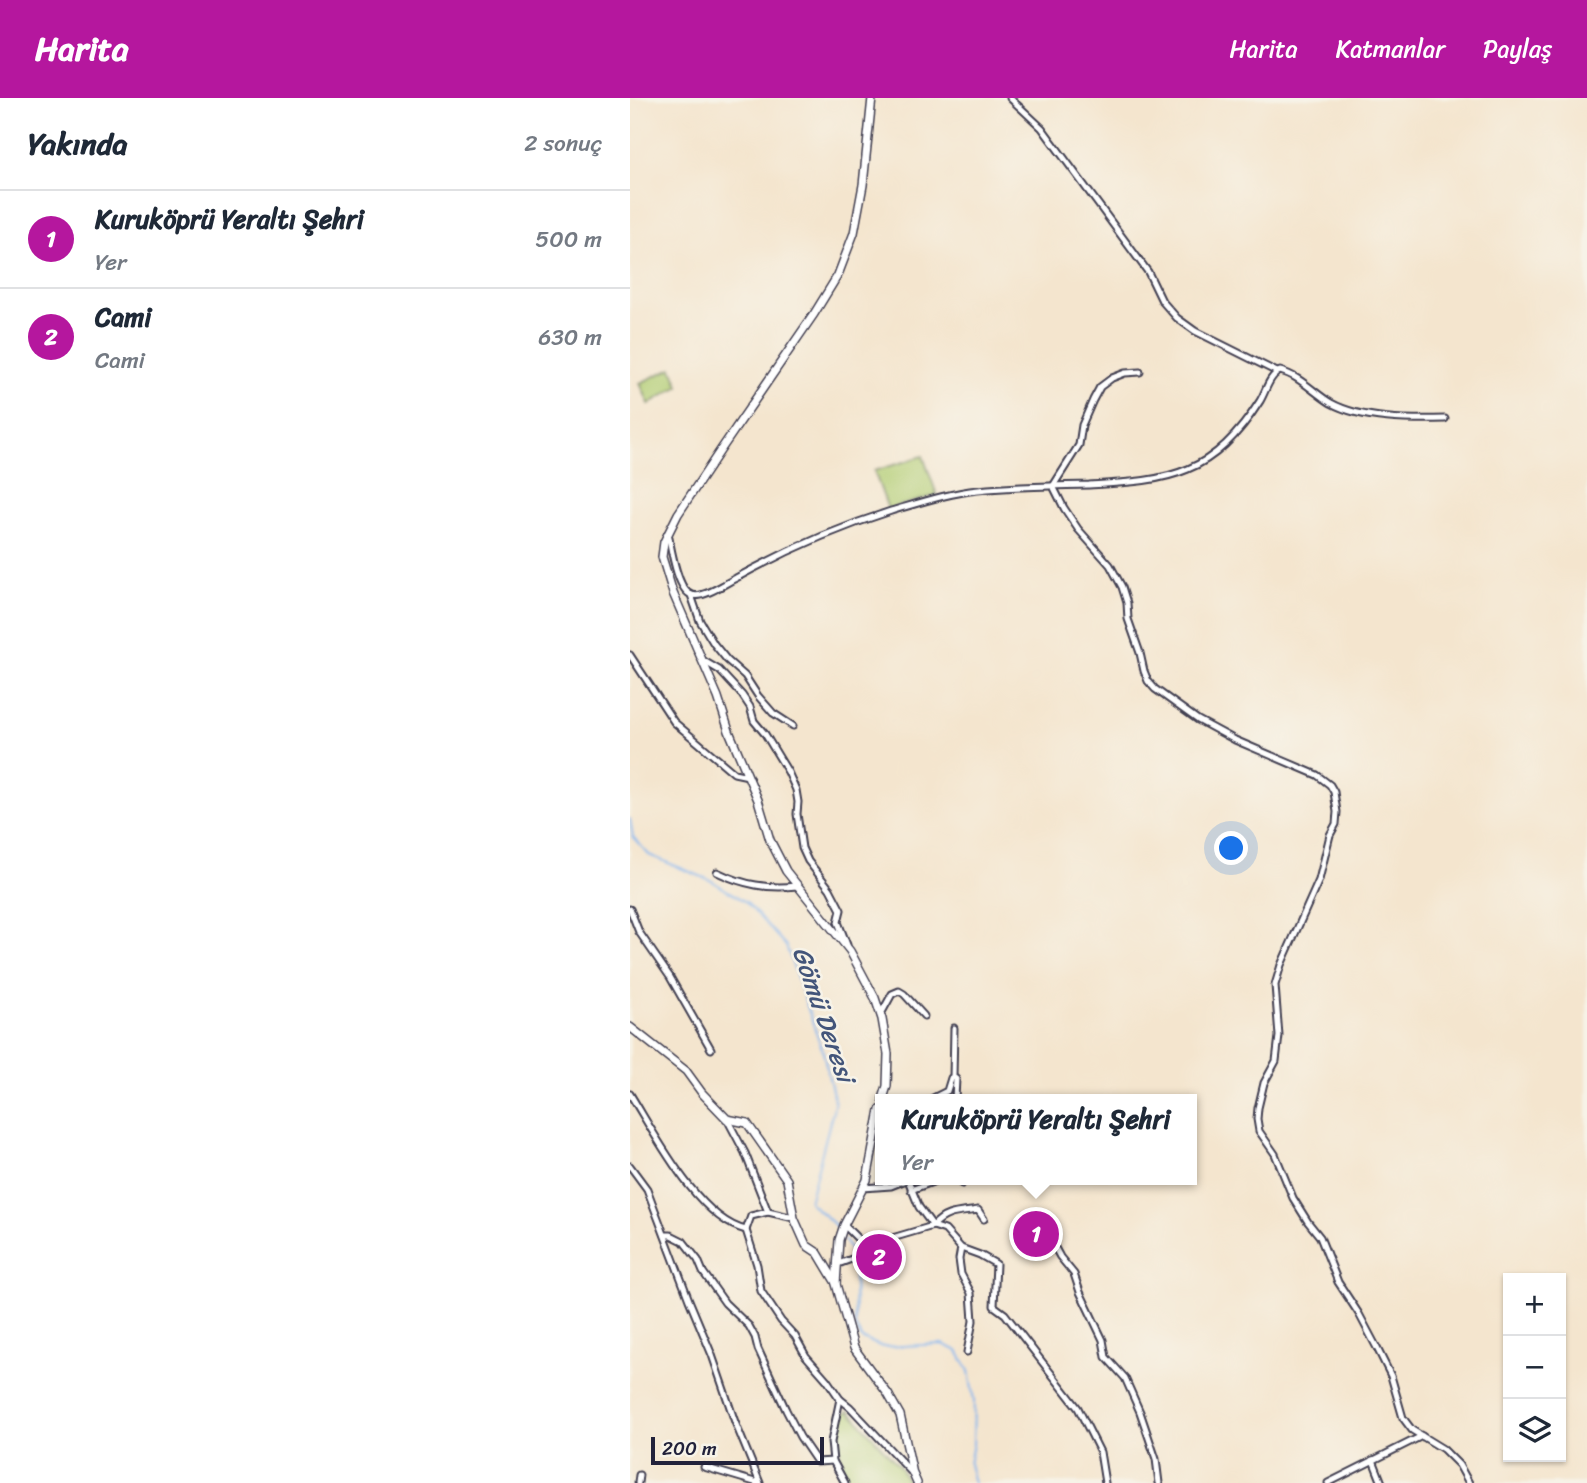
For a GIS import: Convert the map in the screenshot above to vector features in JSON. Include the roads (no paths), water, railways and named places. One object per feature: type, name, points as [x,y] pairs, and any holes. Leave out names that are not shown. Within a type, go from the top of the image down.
[{"type":"street","points":[[850,951],[786,872],[770,840],[758,800],[673,593],[662,556],[664,541],[678,514],[838,275],[854,233],[863,185],[872,98]]},
{"type":"street","points":[[1010,98],[1042,128],[1148,272],[1162,301],[1177,318],[1195,331],[1277,372],[1283,371],[1295,377],[1331,403],[1354,413],[1411,420],[1445,419]]},
{"type":"street","points":[[1053,486],[1079,444],[1082,425],[1100,387],[1125,373],[1140,372]]},
{"type":"street","points":[[668,533],[675,568],[686,591],[698,596],[849,525],[935,499],[976,490],[1120,484],[1154,479],[1186,470],[1208,459],[1261,400],[1277,372]]},
{"type":"street","points":[[1053,486],[1078,529],[1110,565],[1122,587],[1128,619],[1144,671],[1155,689],[1198,720],[1235,740],[1317,775],[1330,785],[1334,792],[1337,812],[1335,824],[1319,880],[1281,965],[1276,985],[1279,1035],[1276,1061],[1264,1083],[1258,1108],[1259,1131],[1275,1154],[1293,1198],[1320,1237],[1338,1282],[1382,1357],[1391,1376],[1403,1418],[1412,1430],[1443,1449],[1459,1465],[1469,1483]]},
{"type":"street","points":[[691,595],[700,621],[727,660],[745,676],[758,696],[774,713],[793,726]]},
{"type":"street","points":[[630,655],[674,722],[734,773],[748,776]]},
{"type":"street","points":[[702,659],[719,670],[742,695],[750,707],[754,721],[765,734],[796,790],[796,814],[802,848],[841,910],[838,922],[850,951],[876,998],[881,1015],[888,1054],[885,1094]]},
{"type":"street","points":[[717,872],[737,882],[778,888],[797,886]]},
{"type":"street","points":[[630,909],[639,932],[670,977],[711,1049]]},
{"type":"street","points":[[881,1015],[892,994],[899,991],[904,993],[924,1016]]},
{"type":"street","points":[[630,1027],[686,1071],[702,1093],[727,1119],[745,1153],[768,1212]]},
{"type":"street","points":[[941,1094],[947,1091],[953,1077],[954,1028]]},
{"type":"street","points":[[953,1077],[956,1079],[955,1094]]},
{"type":"street","points":[[630,1094],[665,1153],[703,1203],[737,1227],[746,1230]]},
{"type":"street","points":[[727,1119],[747,1123],[787,1180],[794,1218],[806,1245],[818,1253],[836,1284],[854,1348],[900,1415],[917,1483]]},
{"type":"street","points":[[836,1284],[839,1240],[867,1180],[875,1150]]},
{"type":"street","points":[[630,1166],[647,1189],[759,1483]]},
{"type":"street","points":[[863,1188],[891,1185]]},
{"type":"street","points":[[909,1185],[919,1207],[933,1226]]},
{"type":"street","points":[[911,1190],[924,1185]]},
{"type":"street","points":[[933,1226],[940,1217],[951,1213],[978,1210],[984,1219]]},
{"type":"street","points":[[794,1218],[768,1212],[751,1216],[746,1230],[757,1265],[761,1291],[840,1399],[913,1474]]},
{"type":"street","points":[[844,1225],[865,1246]]},
{"type":"street","points":[[838,1264],[860,1256],[865,1246],[933,1226],[945,1230],[961,1248],[996,1264],[994,1306],[1005,1314],[1078,1408],[1100,1452],[1105,1483]]},
{"type":"street","points":[[664,1235],[684,1241],[725,1303],[749,1326],[786,1410],[817,1462],[834,1461]]},
{"type":"street","points":[[1049,1237],[1074,1274],[1103,1340],[1106,1357],[1125,1378],[1156,1459],[1159,1483]]},
{"type":"street","points":[[961,1248],[961,1274],[971,1293],[973,1321],[967,1352]]},
{"type":"street","points":[[840,1399],[831,1442],[834,1461],[845,1483]]},
{"type":"street","points":[[1328,1483],[1422,1436]]},
{"type":"street","points":[[1373,1460],[1382,1483]]},
{"type":"street","points":[[704,1467],[759,1483]]},
{"type":"street","points":[[639,1475],[639,1483]]},
{"type":"waterway","name":"Gömü Deresi","points":[[630,819],[633,837],[649,855],[712,881],[746,902],[786,946],[823,1052],[835,1103],[809,1202],[834,1224],[839,1232]]},
{"type":"waterway","name":"Gömü Deresi","points":[[844,1240],[851,1257]]},
{"type":"waterway","name":"Gömü Deresi","points":[[852,1262],[855,1326],[862,1339],[884,1347],[942,1344],[958,1351],[969,1371],[974,1401],[973,1444],[969,1464],[974,1483]]},
{"type":"place","name":"Kuruköprü Yeraltı Şehri","points":[[1036,1234]]},
{"type":"place","name":"Cami","points":[[879,1257]]}]
